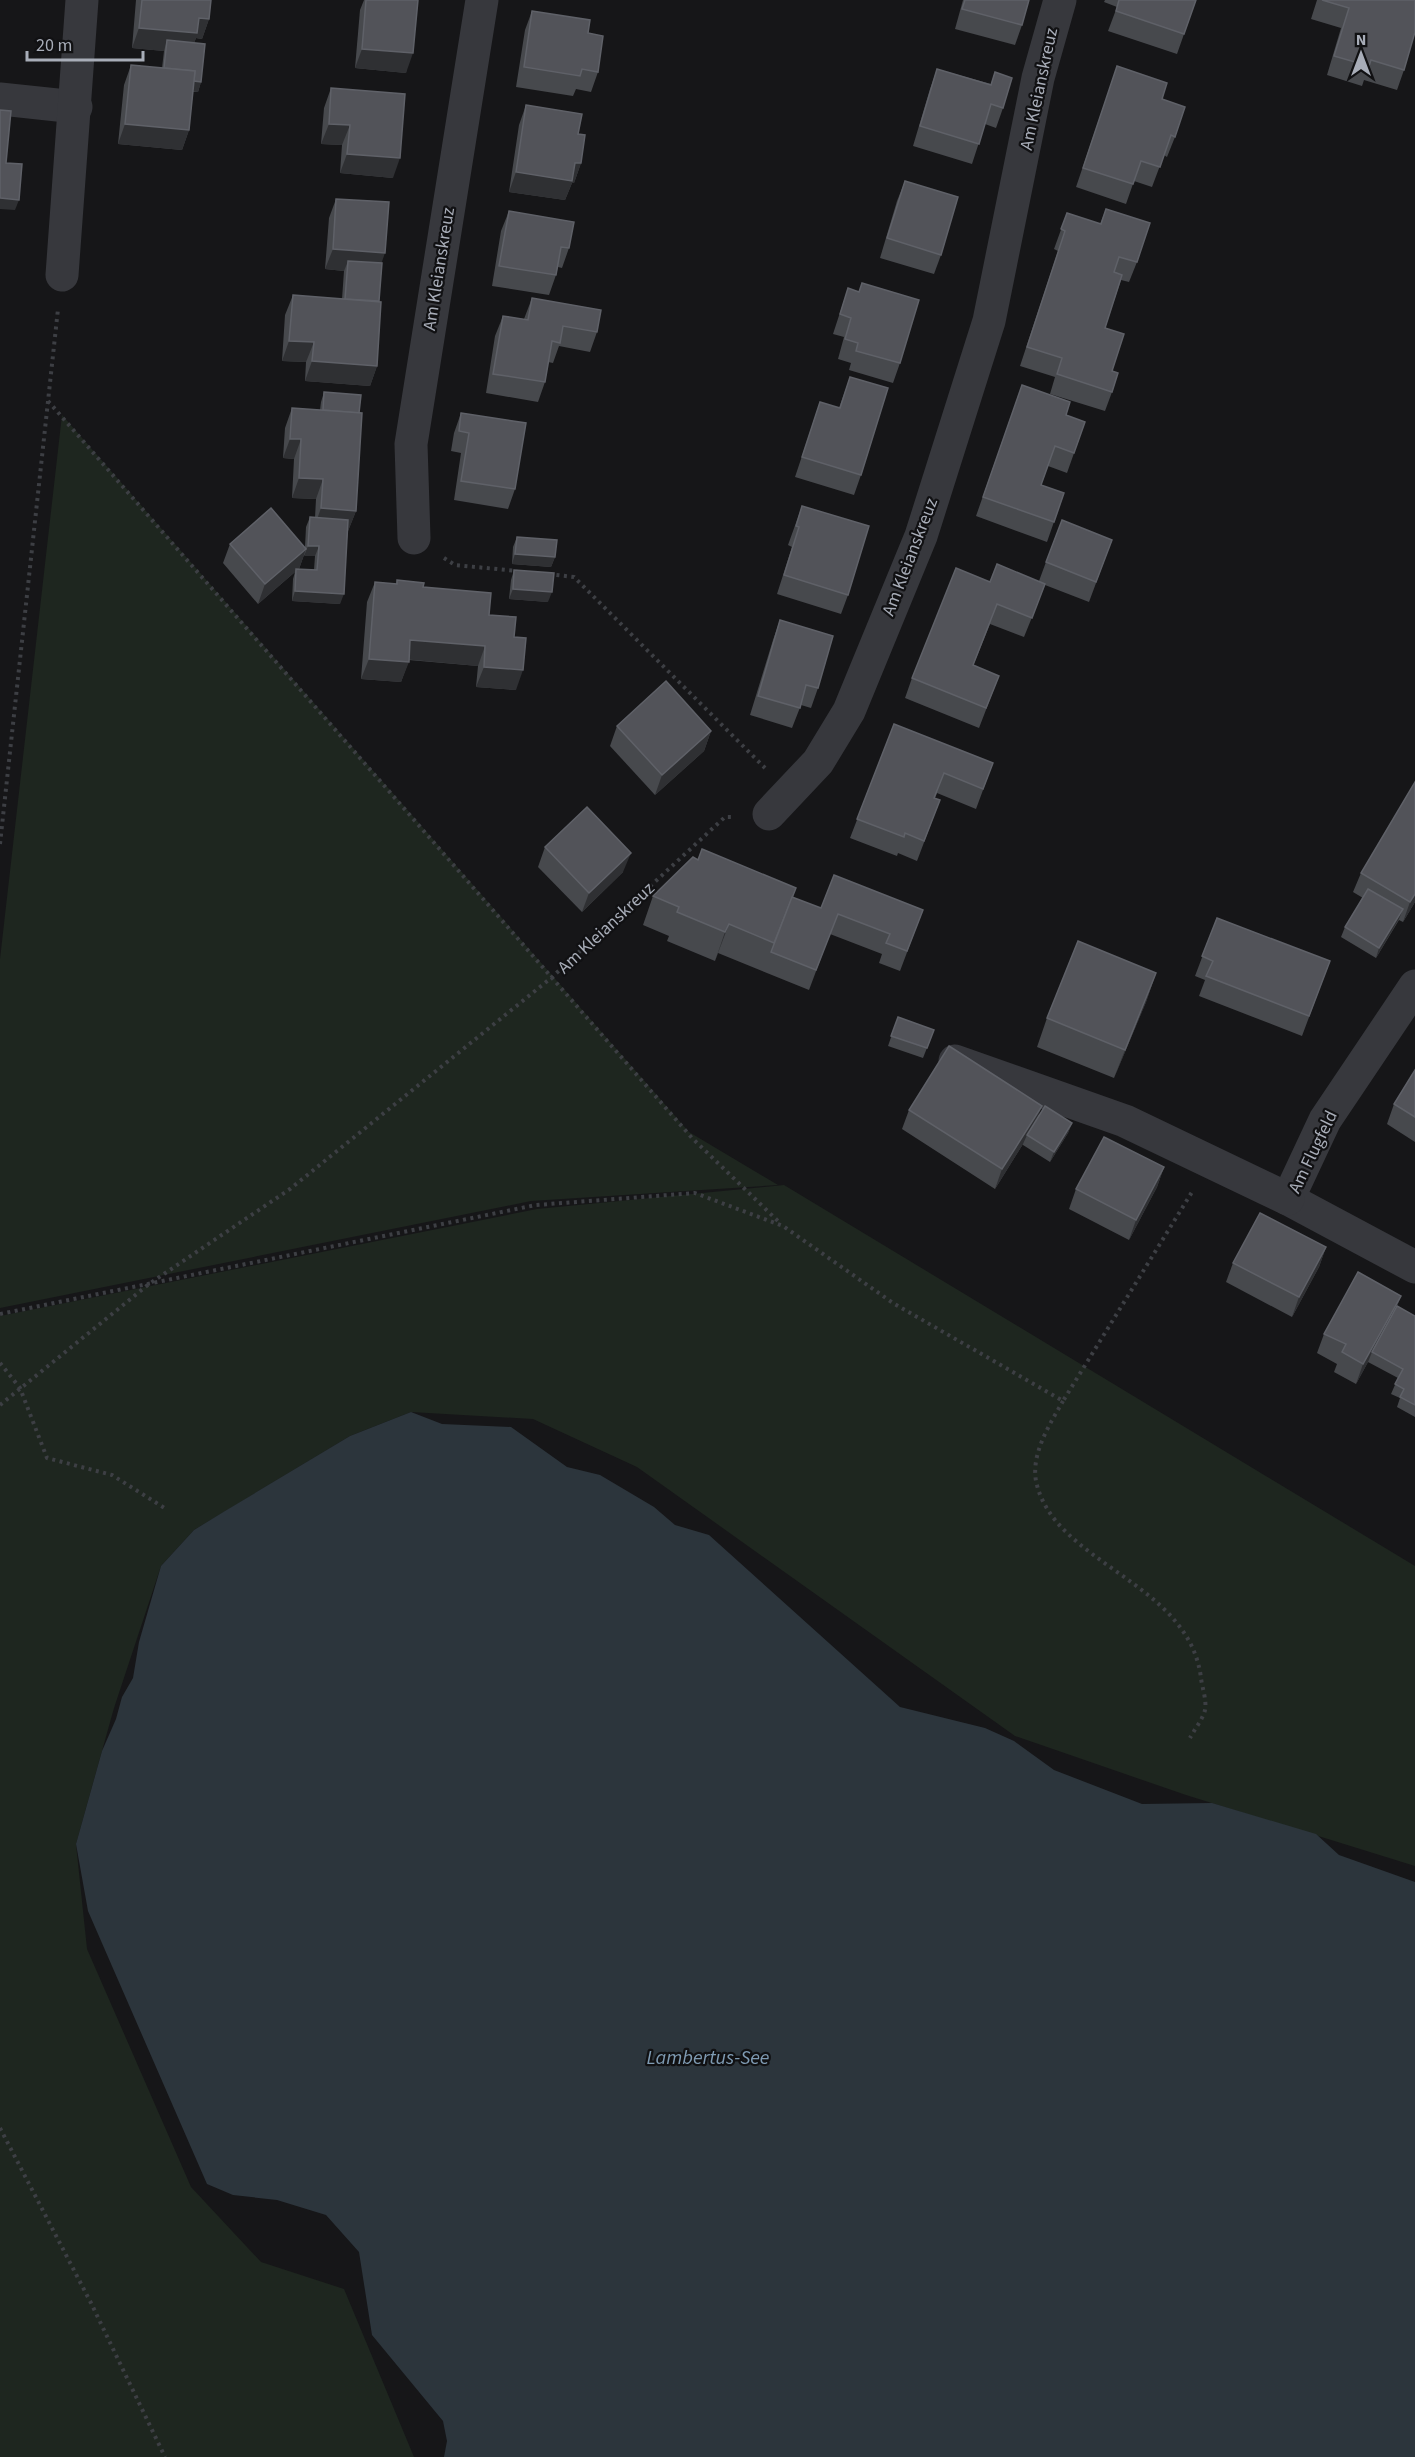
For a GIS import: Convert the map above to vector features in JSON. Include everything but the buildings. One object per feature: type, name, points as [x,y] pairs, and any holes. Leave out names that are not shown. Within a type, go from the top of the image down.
[{"type":"street","points":[[62,275],[82,0]]},
{"type":"street","name":"Am Kleianskreuz","points":[[414,538],[411,444],[482,0]]},
{"type":"street","name":"Am Kleianskreuz","points":[[780,803],[818,762],[849,711],[921,536],[989,321],[1038,78],[1060,0]]},
{"type":"street","points":[[0,99],[76,107]]},
{"type":"street","name":"Am Flugfeld","points":[[1415,986],[1325,1120],[1288,1199],[1415,1267]]},
{"type":"street","points":[[944,1057],[1125,1121],[1288,1199]]},
{"type":"path","points":[[0,844],[62,275]]},
{"type":"path","points":[[48,400],[692,1138],[783,1226],[893,1303],[1063,1401]]},
{"type":"path","points":[[414,538],[455,565],[526,572]]},
{"type":"path","points":[[538,573],[574,577],[725,729],[780,803]]},
{"type":"path","name":"Am Kleianskreuz","points":[[0,1406],[149,1284],[290,1188],[551,978],[725,817],[780,803]]},
{"type":"path","points":[[1190,1738],[1205,1709],[1199,1660],[1180,1625],[1161,1606],[1053,1518],[1036,1481],[1040,1442],[1210,1162]]},
{"type":"path","points":[[0,1314],[536,1205],[695,1193],[783,1226]]},
{"type":"path","points":[[0,1363],[20,1388],[47,1458],[112,1475],[166,1509]]},
{"type":"path","points":[[0,2128],[91,2303],[165,2457]]},
{"type":"shaded area","points":[[62,415],[689,1132],[778,1185],[531,1201],[0,1308],[0,959]]},
{"type":"shaded area","points":[[784,1185],[1415,1566],[1415,1866],[1186,1795],[1015,1736],[637,1467],[533,1419],[411,1412],[350,1436],[194,1530],[161,1566],[114,1708],[76,1844],[87,1949],[191,2187],[261,2262],[344,2289],[414,2457],[0,2457],[0,1316],[537,1209]]},
{"type":"water","name":"Lambertus-See","points":[[411,1412],[442,1424],[511,1427],[567,1467],[600,1475],[654,1507],[675,1525],[709,1535],[900,1707],[985,1728],[1014,1741],[1054,1770],[1142,1804],[1212,1803],[1316,1834],[1339,1855],[1415,1882],[1415,2457],[444,2457],[447,2441],[443,2421],[372,2335],[359,2252],[326,2215],[277,2200],[233,2195],[207,2184],[88,1911],[76,1844],[102,1751],[116,1719],[122,1697],[133,1678],[139,1642],[161,1566],[194,1530],[350,1436]]}]
